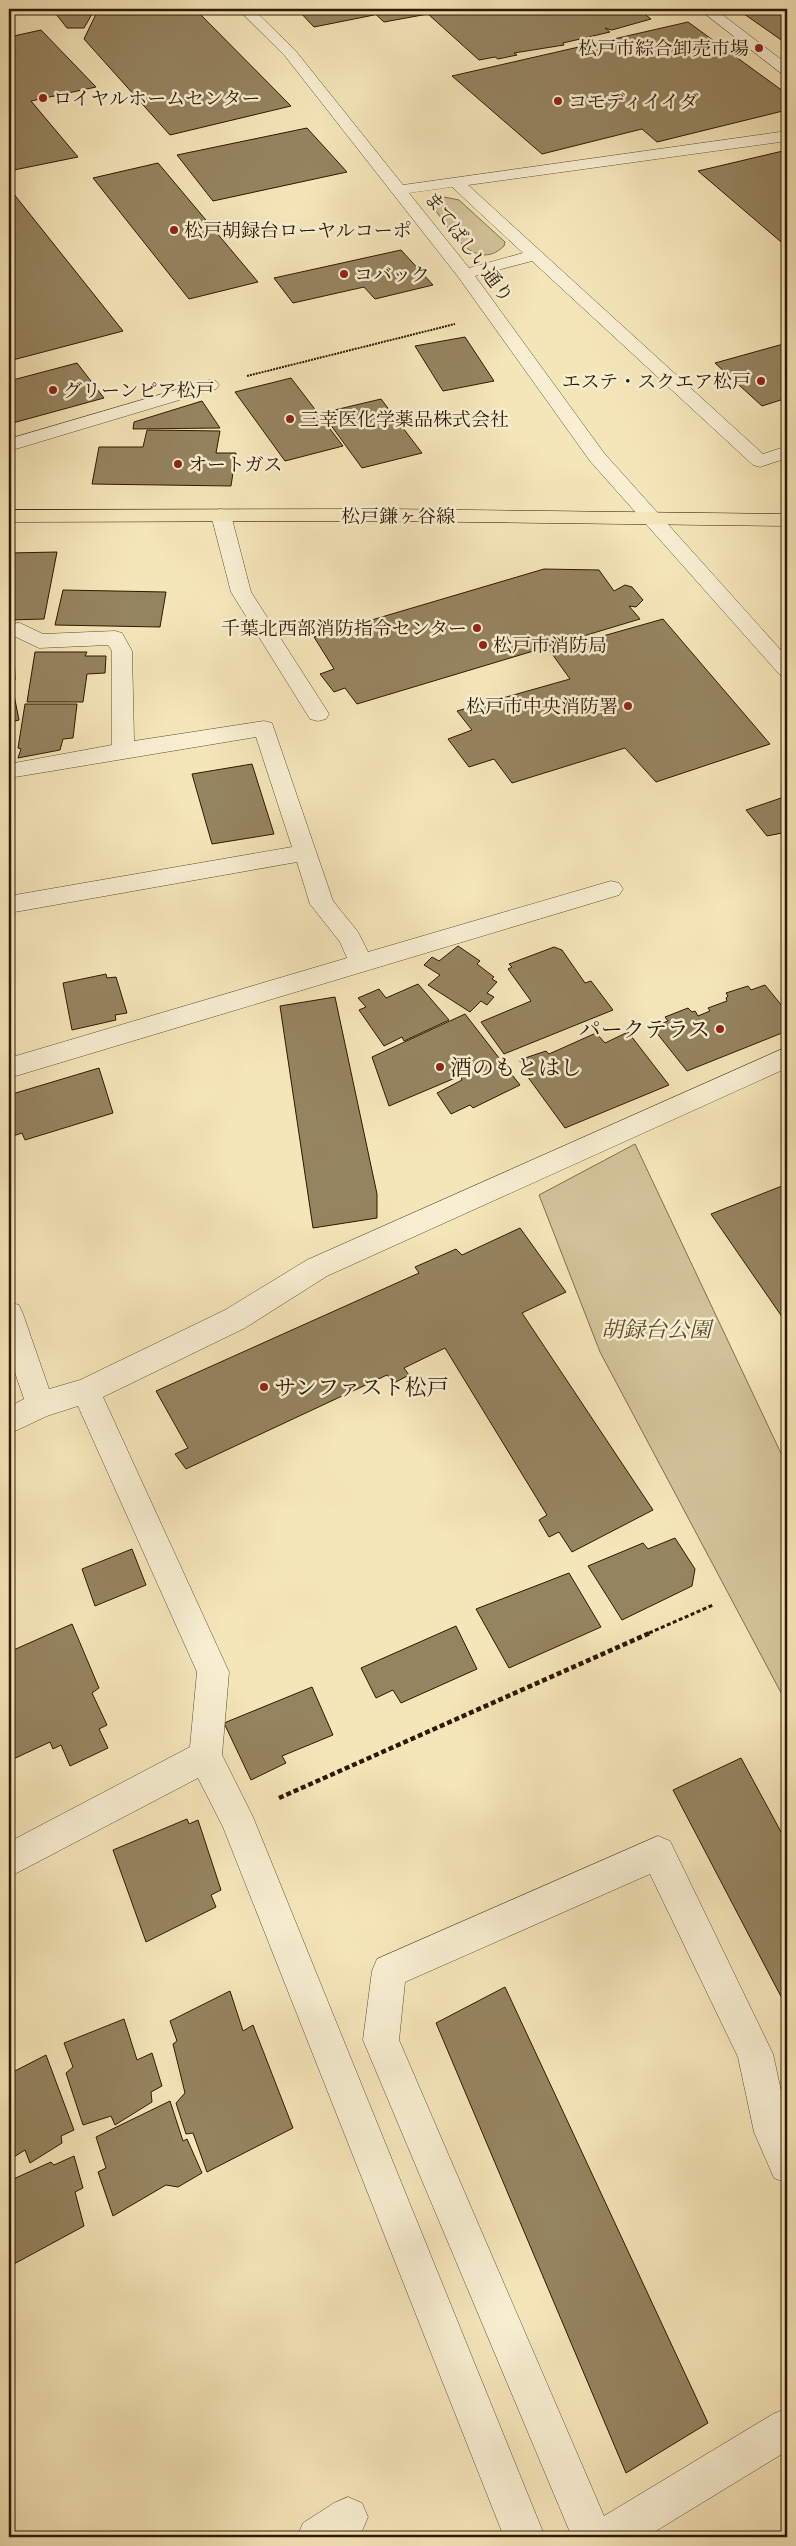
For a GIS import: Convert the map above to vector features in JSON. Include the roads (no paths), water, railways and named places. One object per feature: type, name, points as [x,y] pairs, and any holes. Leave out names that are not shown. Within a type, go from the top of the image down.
[{"type":"main road","name":"松戸鎌ヶ谷線","points":[[9,516],[787,520]]},
{"type":"street","name":"まてばしい通り","points":[[245,9],[290,54],[399,190],[465,274],[597,457],[787,670]]},
{"type":"street","points":[[706,9],[787,71]]},
{"type":"street","points":[[399,190],[787,136]]},
{"type":"street","points":[[456,183],[760,461],[787,452]]},
{"type":"street","points":[[465,274],[536,255]]},
{"type":"street","points":[[9,445],[210,385]]},
{"type":"street","points":[[221,516],[231,546],[241,592],[318,714]]},
{"type":"street","points":[[9,630],[20,630],[40,640],[115,638],[122,651],[123,750]]},
{"type":"street","points":[[9,771],[123,750],[264,728],[303,853],[322,904],[350,938],[361,962]]},
{"type":"street","points":[[9,905],[303,853]]},
{"type":"street","points":[[9,1068],[611,889]]},
{"type":"street","points":[[9,1421],[40,1405],[86,1390],[235,1318],[317,1268],[787,1057]]},
{"type":"street","points":[[9,1314],[40,1405]]},
{"type":"street","points":[[86,1390],[213,1672],[205,1757],[236,1817],[524,2537]]},
{"type":"street","points":[[9,1860],[205,1757]]},
{"type":"street","points":[[592,2537],[382,2040],[389,1971],[658,1854],[755,2054],[772,2132],[787,2165]]},
{"type":"street","points":[[608,2537],[787,2428]]},
{"type":"place","name":"松戸市綜合卸売市場","points":[[759,48]]},
{"type":"place","name":"ロイヤルホームセンター","points":[[43,98]]},
{"type":"place","name":"コモディイイダ","points":[[558,101]]},
{"type":"place","name":"松戸胡録台ローヤルコーポ","points":[[174,230]]},
{"type":"place","name":"コバック","points":[[344,274]]},
{"type":"place","name":"エステ・スクエア松戸","points":[[761,381]]},
{"type":"place","name":"グリーンピア松戸","points":[[53,390]]},
{"type":"place","name":"三幸医化学薬品株式会社","points":[[290,419]]},
{"type":"place","name":"オートガス","points":[[178,464]]},
{"type":"place","name":"千葉北西部消防指令センター","points":[[477,628]]},
{"type":"place","name":"松戸市消防局","points":[[483,645]]},
{"type":"place","name":"松戸市中央消防署","points":[[628,706]]},
{"type":"place","name":"パークテラス","points":[[720,1029]]},
{"type":"place","name":"酒のもとはし","points":[[440,1067]]},
{"type":"place","name":"サンファスト松戸","points":[[264,1387]]},
{"type":"park label","name":"胡録台公園","points":[[656,1329]]}]
